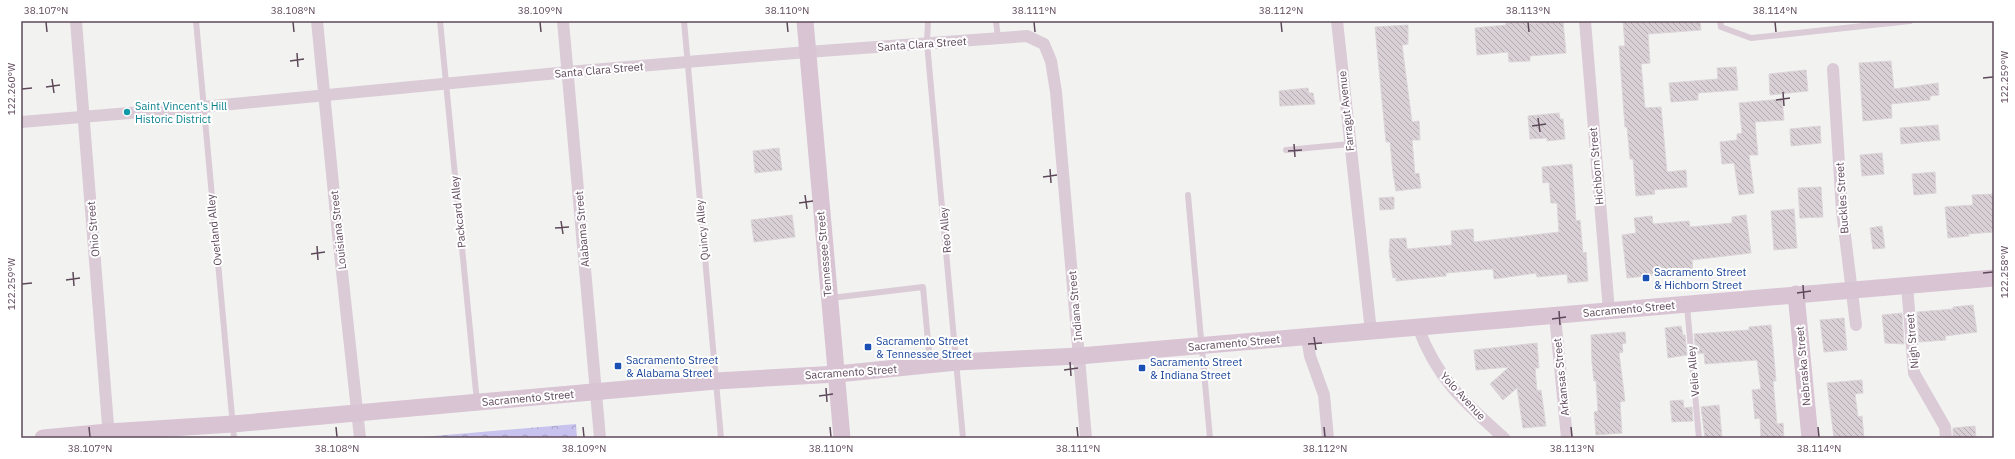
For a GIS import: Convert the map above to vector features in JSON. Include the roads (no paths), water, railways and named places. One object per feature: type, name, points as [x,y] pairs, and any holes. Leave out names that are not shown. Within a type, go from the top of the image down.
[{"type":"main road","name":"Tennessee Street","points":[[805,21],[828,298],[837,374],[842,438]]},
{"type":"main road","name":"Sacramento Street","points":[[43,438],[234,431],[358,412],[597,392],[716,380],[837,374],[957,362],[1079,356],[1994,278]]},
{"type":"main road","name":"Nebraska Street","points":[[1796,294],[1810,438]]},
{"type":"street","name":"Ohio Street","points":[[76,21],[109,435]]},
{"type":"street","name":"Louisiana Street","points":[[317,21],[360,438]]},
{"type":"street","name":"Alabama Street","points":[[563,21],[600,438]]},
{"type":"street","name":"Farragut Avenue","points":[[1337,21],[1371,332]]},
{"type":"street","name":"Hichborn Street","points":[[1585,21],[1609,311]]},
{"type":"street","name":"Santa Clara Street","points":[[21,122],[202,107],[568,72],[807,52],[1027,36],[1044,44],[1053,69],[1063,173]]},
{"type":"street","name":"Buckles Street","points":[[1833,70],[1842,211],[1850,290],[1856,325]]},
{"type":"street","name":"Indiana Street","points":[[1063,173],[1086,438]]},
{"type":"street","name":"Nigh Street","points":[[1907,285],[1914,373],[1945,427],[1946,438]]},
{"type":"street","name":"Arkansas Street","points":[[1555,316],[1567,438]]},
{"type":"street","name":"Yolo Avenue","points":[[1418,327],[1427,352],[1442,376],[1468,405],[1504,438]]},
{"type":"street","points":[[1315,336],[1310,356],[1324,395],[1328,438]]},
{"type":"lane","name":"Overland Alley","points":[[196,21],[202,107],[234,431]]},
{"type":"lane","name":"Packcard Alley","points":[[440,21],[445,84],[478,402]]},
{"type":"lane","name":"Quincy Alley","points":[[684,21],[721,438]]},
{"type":"lane","name":"Reo Alley","points":[[928,21],[927,43],[963,438]]},
{"type":"lane","points":[[996,21],[998,38]]},
{"type":"lane","points":[[1720,21],[1721,27],[1751,38],[1910,21]]},
{"type":"lane","points":[[1286,150],[1350,144]]},
{"type":"lane","points":[[1188,195],[1210,438]]},
{"type":"lane","points":[[828,298],[923,288],[930,365]]},
{"type":"lane","name":"Velie Alley","points":[[1687,304],[1699,438]]},
{"type":"place","name":"Saint Vincent's Hill Historic District","points":[[127,112]]},
{"type":"place","name":"Sacramento Street & Hichborn Street","points":[[1646,278]]},
{"type":"place","name":"Sacramento Street & Tennessee Street","points":[[868,347]]},
{"type":"place","name":"Sacramento Street & Alabama Street","points":[[618,366]]},
{"type":"place","name":"Sacramento Street & Indiana Street","points":[[1142,368]]}]
